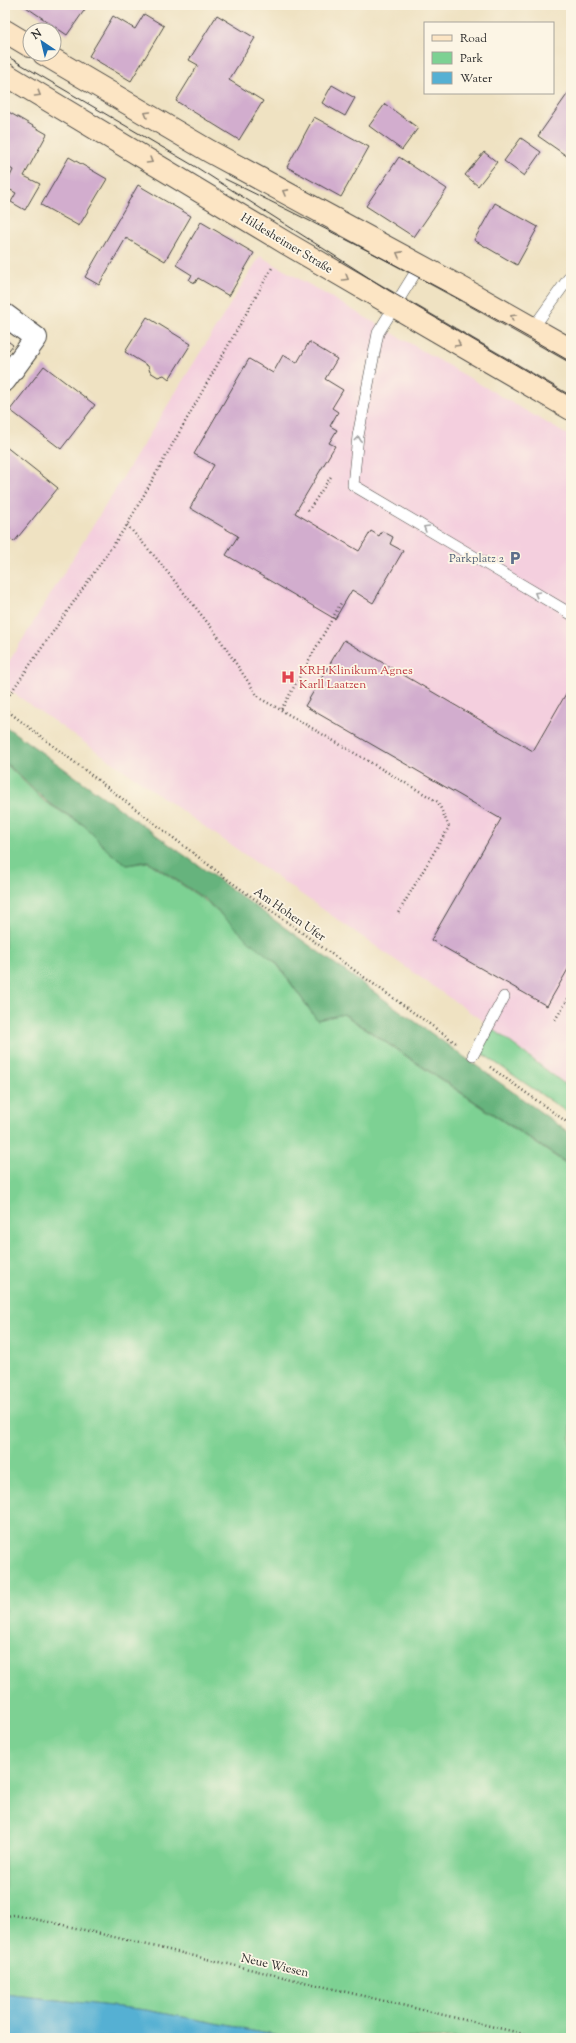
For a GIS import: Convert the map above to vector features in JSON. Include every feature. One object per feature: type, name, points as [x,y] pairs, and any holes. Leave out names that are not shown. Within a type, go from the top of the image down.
[{"type":"street","points":[[5,32],[22,42]]},
{"type":"street","points":[[58,62],[209,151],[420,265],[571,350]]},
{"type":"street","name":"Hildesheimer Straße","points":[[5,74],[286,243],[571,409]]},
{"type":"street","points":[[5,315],[36,338],[5,380]]},
{"type":"lane","points":[[420,265],[378,333],[358,436],[353,485],[571,614]]},
{"type":"lane","points":[[533,328],[571,274]]},
{"type":"lane","points":[[473,1055],[504,996]]},
{"type":"path","points":[[5,701],[127,525],[286,243]]},
{"type":"path","points":[[127,525],[157,559],[215,632],[259,698],[438,802],[448,827],[397,915]]},
{"type":"path","points":[[281,710],[342,603]]},
{"type":"path","name":"Am Hohen Ufer","points":[[5,709],[231,882],[571,1125]]},
{"type":"path","points":[[555,1020],[571,994]]},
{"type":"path","name":"Neue Wiesen","points":[[5,1916],[14,1915],[59,1924],[541,2038]]},
{"type":"shaded area","name":"KRH Klinikum Agnes Karll Laatzen","points":[[260,256],[571,437],[571,1088],[487,1024],[5,687],[5,668]]},
{"type":"green space","points":[[5,726],[571,1134],[571,1166],[344,1014],[317,1020],[276,962],[251,943],[205,899],[148,861],[127,865],[108,851],[84,825],[47,802],[5,762]]},
{"type":"green space","points":[[5,763],[45,802],[85,826],[109,852],[127,865],[148,862],[203,899],[276,963],[317,1020],[343,1014],[571,1167],[571,2038],[295,2038],[146,2010],[5,1994]]},
{"type":"green space","points":[[493,1029],[571,1089],[571,1115],[480,1052]]},
{"type":"water","points":[[5,1994],[146,2010],[295,2038],[5,2038]]},
{"type":"building","points":[[23,5],[88,5],[67,35],[62,32],[62,22],[48,22]]},
{"type":"building","points":[[144,14],[164,26],[131,81],[89,56],[113,16],[135,29]]},
{"type":"building","points":[[217,15],[255,38],[229,80],[263,101],[239,140],[176,101],[198,65],[189,60]]},
{"type":"building","points":[[332,85],[355,98],[345,116],[322,103]]},
{"type":"building","points":[[571,89],[571,159],[538,136]]},
{"type":"building","points":[[385,104],[418,128],[402,150],[369,126]]},
{"type":"building","points":[[5,110],[47,134],[24,176],[40,184],[25,210],[11,202],[16,193],[5,187],[13,170],[5,165]]},
{"type":"building","points":[[314,117],[369,147],[341,197],[287,167]]},
{"type":"building","points":[[521,138],[541,152],[524,176],[504,161]]},
{"type":"building","points":[[484,152],[497,162],[478,186],[465,175]]},
{"type":"building","points":[[69,157],[107,179],[79,226],[41,205]]},
{"type":"building","points":[[399,157],[447,189],[414,237],[366,206]]},
{"type":"building","points":[[138,185],[191,216],[165,261],[126,238],[99,285],[85,277]]},
{"type":"building","points":[[495,203],[538,227],[517,265],[474,240]]},
{"type":"building","points":[[201,222],[254,253],[229,296],[198,278],[195,283],[189,280],[192,275],[176,265]]},
{"type":"building","points":[[147,317],[191,344],[169,379],[164,375],[158,377],[150,372],[148,366],[125,352]]},
{"type":"building","points":[[5,339],[13,345],[5,355]]},
{"type":"building","points":[[309,342],[337,359],[325,379],[343,390],[332,408],[338,412],[330,426],[337,430],[329,443],[335,446],[295,513],[359,551],[371,531],[379,536],[382,531],[393,537],[390,544],[403,551],[373,603],[352,590],[335,619],[226,555],[238,536],[190,508],[214,465],[194,454],[249,359],[273,373],[283,355],[297,363]]},
{"type":"building","points":[[44,366],[95,405],[61,449],[10,410]]},
{"type":"building","points":[[5,446],[58,488],[14,542],[5,534]]},
{"type":"building","points":[[344,640],[533,751],[571,685],[571,964],[547,1006],[431,940],[501,819],[305,706]]},
{"type":"tram line","points":[[5,55],[196,167],[388,290],[571,397]]},
{"type":"tram line","points":[[225,179],[400,267],[571,362]]},
{"type":"place","name":"Parkplatz 2","points":[[515,558]]},
{"type":"place","name":"KRH Klinikum Agnes Karll Laatzen","points":[[288,677]]}]
